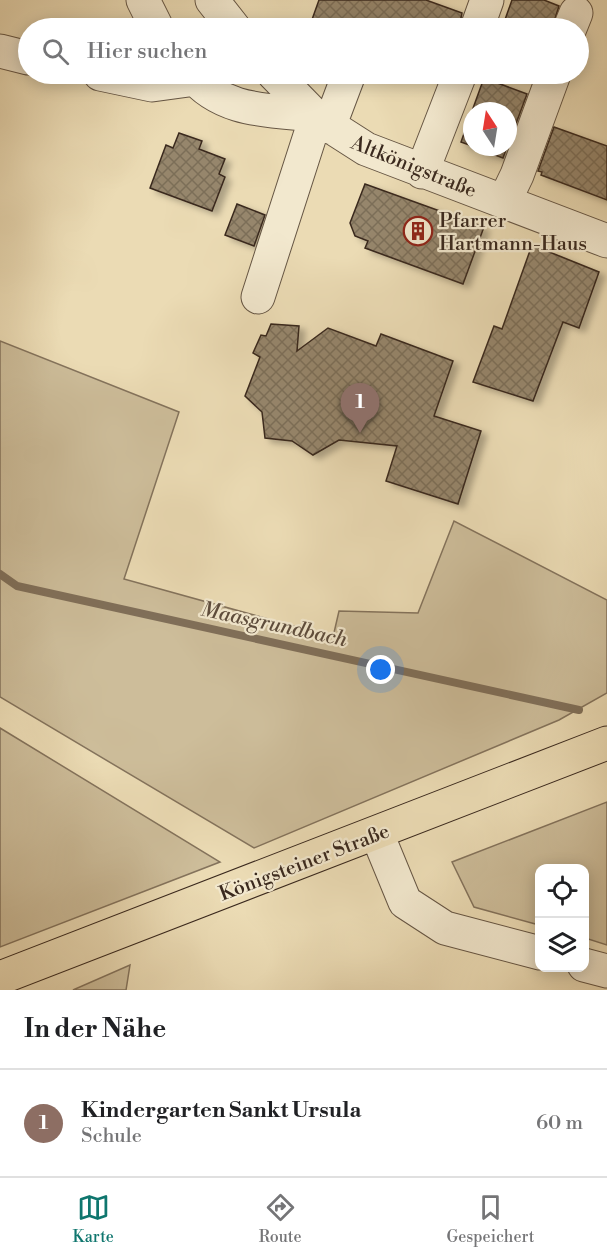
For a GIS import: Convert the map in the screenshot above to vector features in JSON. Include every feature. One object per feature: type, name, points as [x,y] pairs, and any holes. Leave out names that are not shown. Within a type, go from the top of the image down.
[{"type":"main road","name":"Königsteiner Straße","points":[[0,978],[377,834],[607,743]]},
{"type":"street","points":[[143,0],[152,18]]},
{"type":"street","points":[[212,0],[226,18]]},
{"type":"street","points":[[481,18],[487,0]]},
{"type":"street","points":[[0,51],[18,56]]},
{"type":"street","points":[[202,84],[216,97],[240,106],[319,120]]},
{"type":"street","name":"Altkönigstraße","points":[[284,84],[319,120],[366,149],[607,241]]},
{"type":"street","points":[[258,297],[319,120],[342,84]]},
{"type":"street","points":[[422,172],[456,84]]},
{"type":"street","points":[[504,202],[518,175],[550,84]]},
{"type":"street","points":[[377,834],[405,902],[445,928],[535,952]]},
{"type":"street","points":[[589,966],[607,971]]},
{"type":"shaded area","points":[[0,341],[179,412],[124,579],[333,637],[339,611],[418,613],[454,521],[607,600],[607,693],[559,720],[254,848],[0,697]]},
{"type":"shaded area","points":[[0,728],[220,862],[0,947]]},
{"type":"shaded area","points":[[607,802],[607,945],[589,939],[589,864],[535,864],[535,924],[474,907],[452,862]]},
{"type":"shaded area","points":[[130,965],[126,990],[73,990]]},
{"type":"building","points":[[319,0],[426,0],[462,13],[461,18],[313,18]]},
{"type":"building","points":[[512,0],[544,0],[559,6],[555,18],[506,18]]},
{"type":"building","points":[[482,84],[500,84],[527,94],[517,121],[517,102],[475,102]]},
{"type":"building","points":[[554,127],[607,146],[607,200],[541,175],[542,172],[538,171]]},
{"type":"building","points":[[179,133],[202,141],[199,149],[225,159],[219,174],[225,177],[212,211],[150,188],[166,145],[173,148]]},
{"type":"building","name":"Pfarrer Hartmann-Haus","points":[[365,184],[484,227],[463,284],[365,248],[368,241],[355,236],[350,223]]},
{"type":"building","points":[[237,204],[265,215],[254,246],[225,235]]},
{"type":"building","points":[[532,245],[599,272],[579,328],[563,322],[533,401],[473,382],[494,326],[502,329]]},
{"type":"building","points":[[271,324],[299,326],[297,351],[328,328],[376,346],[381,334],[453,361],[434,416],[481,431],[458,504],[386,481],[397,446],[339,440],[313,455],[292,441],[265,438],[262,412],[245,396],[260,357],[253,353],[261,335],[266,336]]},
{"type":"waterway","name":"Maasgrundbach","points":[[0,574],[17,586],[579,710]]},
{"type":"place","name":"Pfarrer Hartmann-Haus","points":[[418,231]]},
{"type":"place","name":"Kindergarten Sankt Ursula","points":[[360,433]]}]
